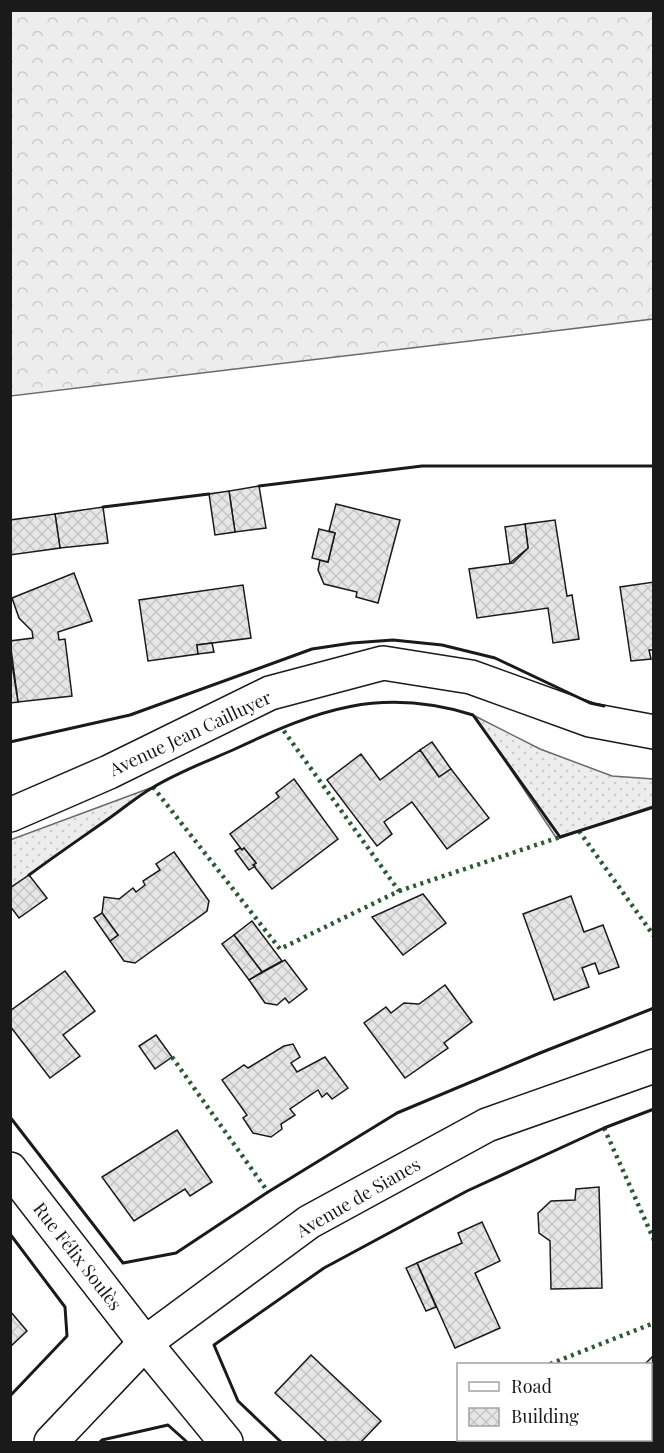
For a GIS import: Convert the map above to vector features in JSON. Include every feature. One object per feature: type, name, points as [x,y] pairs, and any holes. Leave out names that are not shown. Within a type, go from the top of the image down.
[{"type":"street","name":"Avenue Jean Cailluyer","points":[[10,815],[109,772],[270,693],[383,663],[471,676],[590,720],[654,732]]},
{"type":"street","name":"Avenue de Sianes","points":[[51,1443],[145,1343],[309,1222],[487,1125],[654,1066]]},
{"type":"street","name":"Rue Félix Soulès","points":[[10,1168],[145,1343],[226,1443]]},
{"type":"green space","points":[[10,11],[653,11],[653,319],[11,396]]},
{"type":"green space","points":[[475,716],[540,749],[612,776],[653,779],[653,806],[557,839]]},
{"type":"green space","points":[[153,787],[11,888],[10,840]]},
{"type":"building","points":[[259,486],[266,528],[235,532],[229,491]]},
{"type":"building","points":[[229,491],[235,532],[215,535],[209,494]]},
{"type":"building","points":[[336,504],[400,520],[378,603],[356,597],[357,592],[324,584],[318,570],[320,560],[328,562],[335,533],[329,531]]},
{"type":"building","points":[[103,507],[108,543],[60,548],[55,514]]},
{"type":"building","points":[[55,514],[60,548],[10,555],[10,520]]},
{"type":"building","points":[[555,520],[567,596],[572,595],[579,639],[553,643],[548,608],[477,618],[469,569],[513,563],[528,548],[525,524]]},
{"type":"building","points":[[525,524],[528,548],[510,563],[505,527]]},
{"type":"building","points":[[319,529],[335,533],[328,562],[312,558]]},
{"type":"building","points":[[74,573],[92,621],[58,632],[59,640],[65,639],[72,696],[18,702],[10,641],[33,638],[32,631],[19,618],[12,598]]},
{"type":"building","points":[[654,582],[654,650],[649,650],[651,659],[631,661],[620,587]]},
{"type":"building","points":[[243,585],[251,638],[197,645],[198,654],[148,661],[139,600]]},
{"type":"building","points":[[212,643],[214,652],[198,654],[197,645]]},
{"type":"building","points":[[10,652],[18,702],[10,703]]},
{"type":"building","points":[[432,742],[451,769],[439,777],[420,750]]},
{"type":"building","points":[[420,750],[439,777],[451,769],[489,818],[447,849],[412,802],[384,822],[392,834],[377,846],[327,780],[361,754],[380,780]]},
{"type":"building","points":[[294,779],[338,839],[272,889],[253,865],[256,863],[230,834],[279,797],[276,793]]},
{"type":"building","points":[[240,848],[242,850],[244,848],[256,863],[249,870],[235,851]]},
{"type":"building","points":[[174,852],[209,901],[207,911],[135,963],[124,961],[110,941],[118,935],[102,913],[104,897],[119,899],[133,888],[136,892],[145,885],[143,881],[160,870],[156,864]]},
{"type":"building","points":[[29,875],[47,898],[19,918],[10,906],[10,888]]},
{"type":"building","points":[[423,894],[446,923],[403,955],[372,917]]},
{"type":"building","points":[[571,896],[584,932],[603,925],[619,967],[599,974],[595,963],[582,968],[589,987],[554,1000],[523,914]]},
{"type":"building","points":[[102,913],[118,935],[110,941],[94,918]]},
{"type":"building","points":[[252,921],[282,961],[262,972],[234,935]]},
{"type":"building","points":[[234,935],[262,972],[249,980],[222,944]]},
{"type":"building","points":[[285,960],[307,989],[289,1003],[285,998],[277,1005],[265,1003],[249,980]]},
{"type":"building","points":[[65,971],[95,1011],[63,1035],[80,1056],[50,1078],[10,1026],[10,1011]]},
{"type":"building","points":[[445,985],[472,1022],[444,1043],[448,1048],[405,1078],[364,1023],[386,1007],[391,1013],[404,1003],[419,1004]]},
{"type":"building","points":[[156,1035],[172,1057],[155,1069],[139,1046]]},
{"type":"building","points":[[293,1044],[300,1057],[291,1063],[297,1072],[325,1057],[348,1088],[332,1099],[327,1093],[322,1097],[318,1090],[290,1109],[295,1115],[281,1124],[282,1129],[271,1137],[253,1133],[243,1118],[247,1115],[222,1080],[244,1065],[248,1068],[284,1046]]},
{"type":"building","points":[[177,1130],[212,1182],[190,1196],[185,1189],[134,1221],[102,1177]]},
{"type":"building","points":[[599,1187],[602,1288],[551,1289],[550,1241],[539,1233],[538,1213],[551,1201],[575,1200],[576,1189]]},
{"type":"building","points":[[482,1222],[500,1261],[475,1273],[500,1328],[455,1348],[417,1263],[462,1243],[458,1233]]},
{"type":"building","points":[[417,1263],[436,1307],[426,1311],[406,1268]]},
{"type":"building","points":[[10,1311],[27,1331],[10,1347]]},
{"type":"building","points":[[311,1355],[381,1421],[361,1442],[327,1442],[275,1393]]},
{"type":"building","points":[[654,1355],[654,1442],[621,1442],[620,1441],[652,1441],[652,1363],[646,1363]]},
{"type":"hedge","points":[[153,787],[280,949],[399,891],[281,727]]},
{"type":"hedge","points":[[579,831],[654,936]]},
{"type":"hedge","points":[[399,891],[560,837]]},
{"type":"hedge","points":[[172,1057],[268,1192]]},
{"type":"hedge","points":[[604,1128],[654,1240]]},
{"type":"hedge","points":[[553,1363],[654,1323]]},
{"type":"wall","points":[[259,486],[422,466],[654,466]]},
{"type":"wall","points":[[103,507],[209,494]]},
{"type":"wall","points":[[10,742],[130,715],[312,649],[393,640],[442,645],[495,658],[590,703],[604,706]]},
{"type":"wall","points":[[29,875],[162,782],[294,723],[350,706],[408,703],[473,715],[560,837],[654,807]]},
{"type":"wall","points":[[10,1117],[123,1263],[176,1253],[268,1192],[397,1113],[654,1008]]},
{"type":"wall","points":[[281,1442],[238,1401],[214,1345],[324,1268],[467,1191],[604,1128],[654,1109]]},
{"type":"wall","points":[[10,1234],[65,1307],[67,1336],[10,1396]]},
{"type":"wall","points":[[100,1442],[168,1425],[187,1442]]}]
